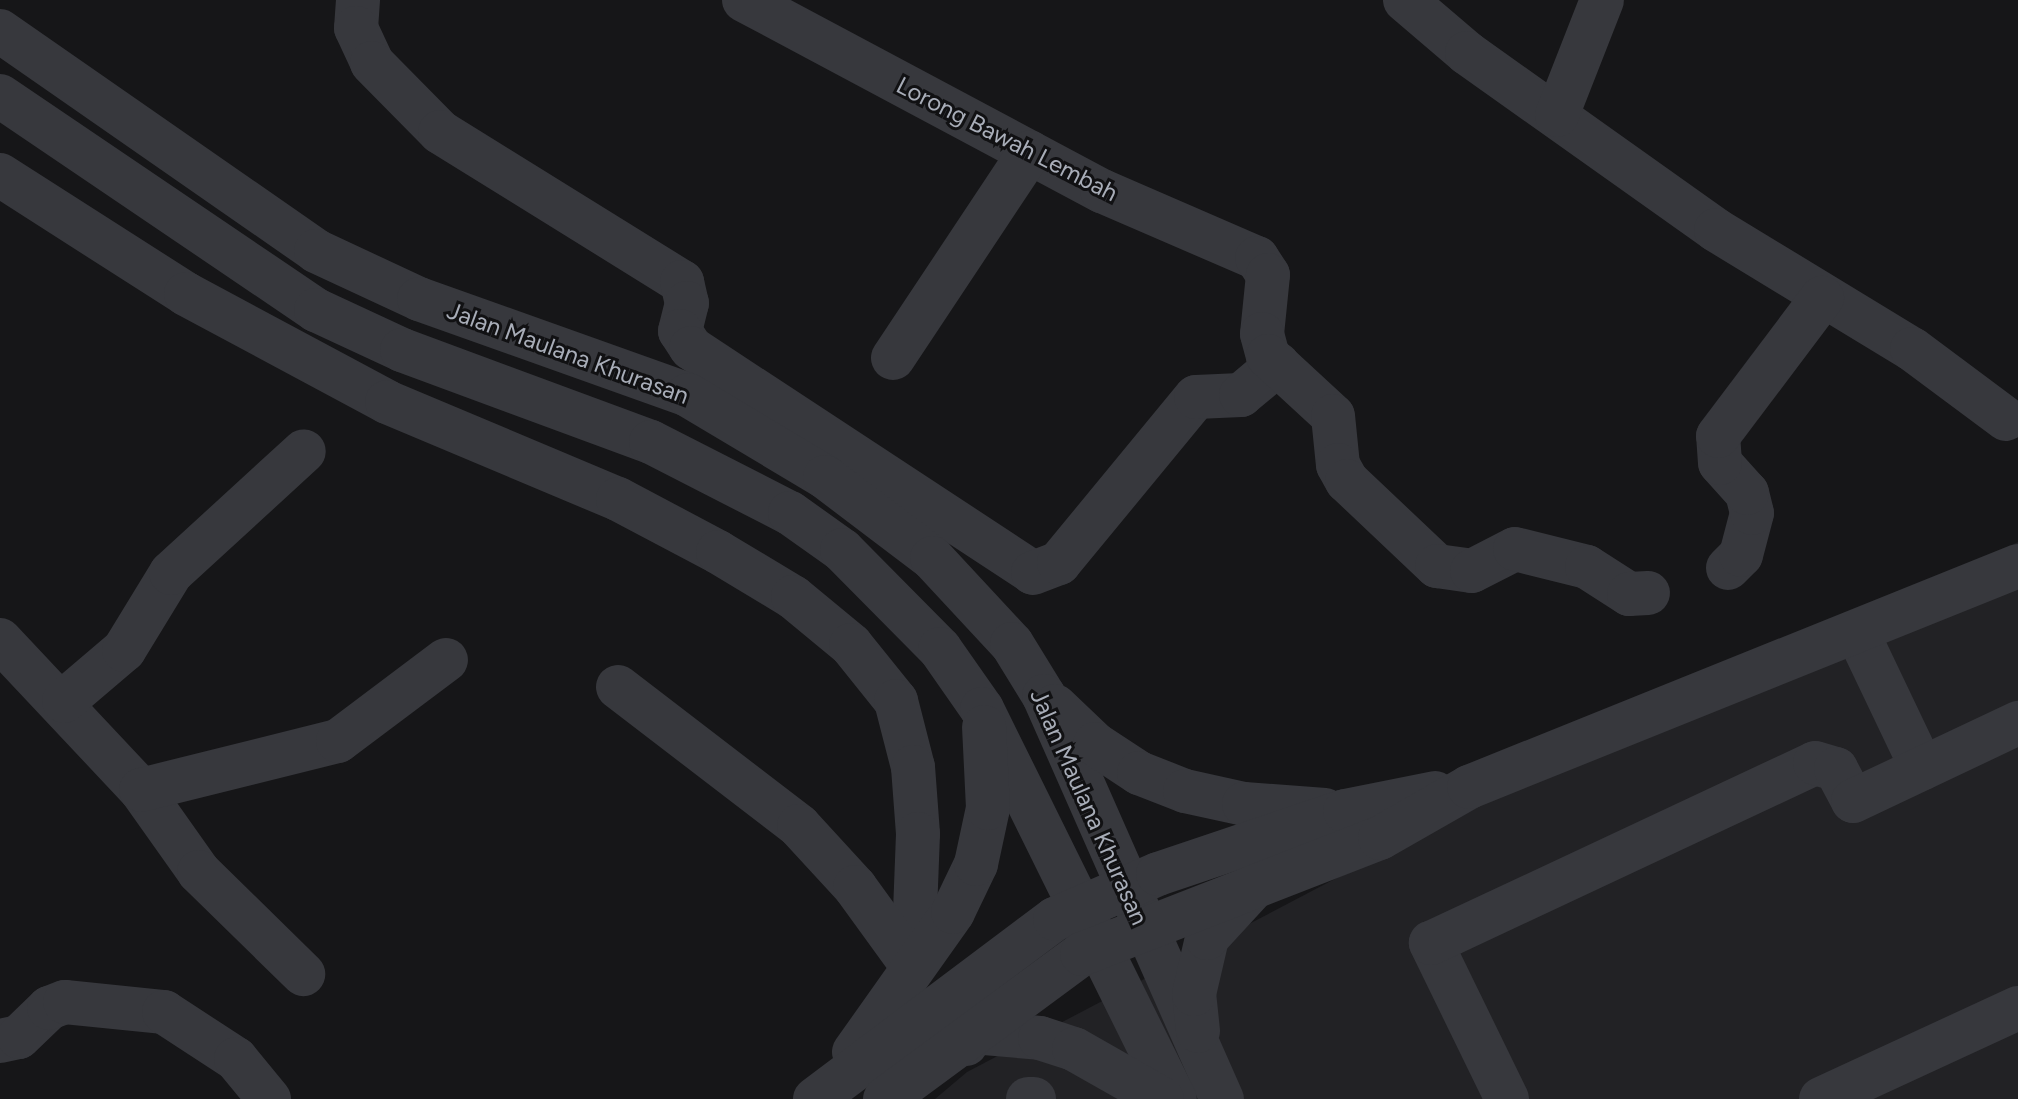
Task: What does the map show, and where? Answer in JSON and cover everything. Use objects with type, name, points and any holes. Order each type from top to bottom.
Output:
[{"type":"street","points":[[358,0],[356,28],[372,63],[440,132],[682,282],[687,303],[680,331],[691,348],[1033,573],[1059,563],[1188,403],[1206,393],[1241,395],[1278,364],[1333,416],[1338,465],[1347,481],[1437,566],[1472,571],[1515,549],[1587,567],[1629,594],[1648,593]]},
{"type":"street","name":"Lorong Bawah Lembah","points":[[744,0],[1102,191],[1230,243],[1257,258],[1268,275],[1263,344],[1278,364]]},
{"type":"street","points":[[1405,0],[1467,53],[1822,298],[1912,349],[2006,419]]},
{"type":"street","points":[[1557,115],[1602,0]]},
{"type":"street","name":"Jalan Maulana Khurasan","points":[[0,31],[316,251],[419,299],[688,395],[825,477],[973,597],[1044,696],[1133,908],[1222,1099]]},
{"type":"street","name":"Jalan Maulana Khurasan","points":[[0,96],[316,310],[402,350],[607,422],[790,513],[893,597],[982,709],[1085,906],[1175,1099]]},
{"type":"street","points":[[893,358],[1030,152]]},
{"type":"street","points":[[0,175],[186,294],[387,402],[618,499],[718,552],[793,597],[851,645],[896,701],[913,767],[918,834],[913,967]]},
{"type":"street","points":[[1728,568],[1744,547],[1752,503],[1720,463],[1718,436],[1822,298]]},
{"type":"street","points":[[64,701],[124,650],[171,573],[304,451]]},
{"type":"street","points":[[823,1091],[1055,919],[1085,906],[1133,908],[1272,877],[1380,838],[1469,787],[2018,566]]},
{"type":"street","points":[[1867,627],[1931,764]]},
{"type":"street","points":[[0,640],[64,701],[141,790],[199,872],[303,974]]},
{"type":"street","points":[[141,790],[338,741],[446,660]]},
{"type":"street","points":[[618,687],[799,826],[855,887],[913,967]]},
{"type":"street","points":[[1044,696],[1095,744],[1185,791],[1244,804],[1345,811]]},
{"type":"street","points":[[823,1091],[953,912],[976,864],[988,808],[982,709]]},
{"type":"street","points":[[1507,1099],[1431,943],[1815,763],[1836,769],[1853,801],[2018,723]]},
{"type":"street","points":[[885,1099],[973,1032],[1102,945],[1133,908],[1345,811],[1469,787]]},
{"type":"street","points":[[1200,1052],[1194,994],[1207,938],[1220,917],[1272,877]]},
{"type":"street","points":[[0,1041],[19,1037],[49,1008],[65,1002],[164,1012],[236,1059],[269,1099]]},
{"type":"street","points":[[1821,1099],[2018,1008]]},
{"type":"street","points":[[933,1099],[973,1032]]},
{"type":"street","points":[[973,1032],[1040,1038],[1074,1049],[1162,1099]]},
{"type":"street","points":[[1028,1099],[1034,1099]]},
{"type":"shaded area","points":[[2018,542],[2018,1099],[935,1099],[967,1072],[1388,851]]}]
